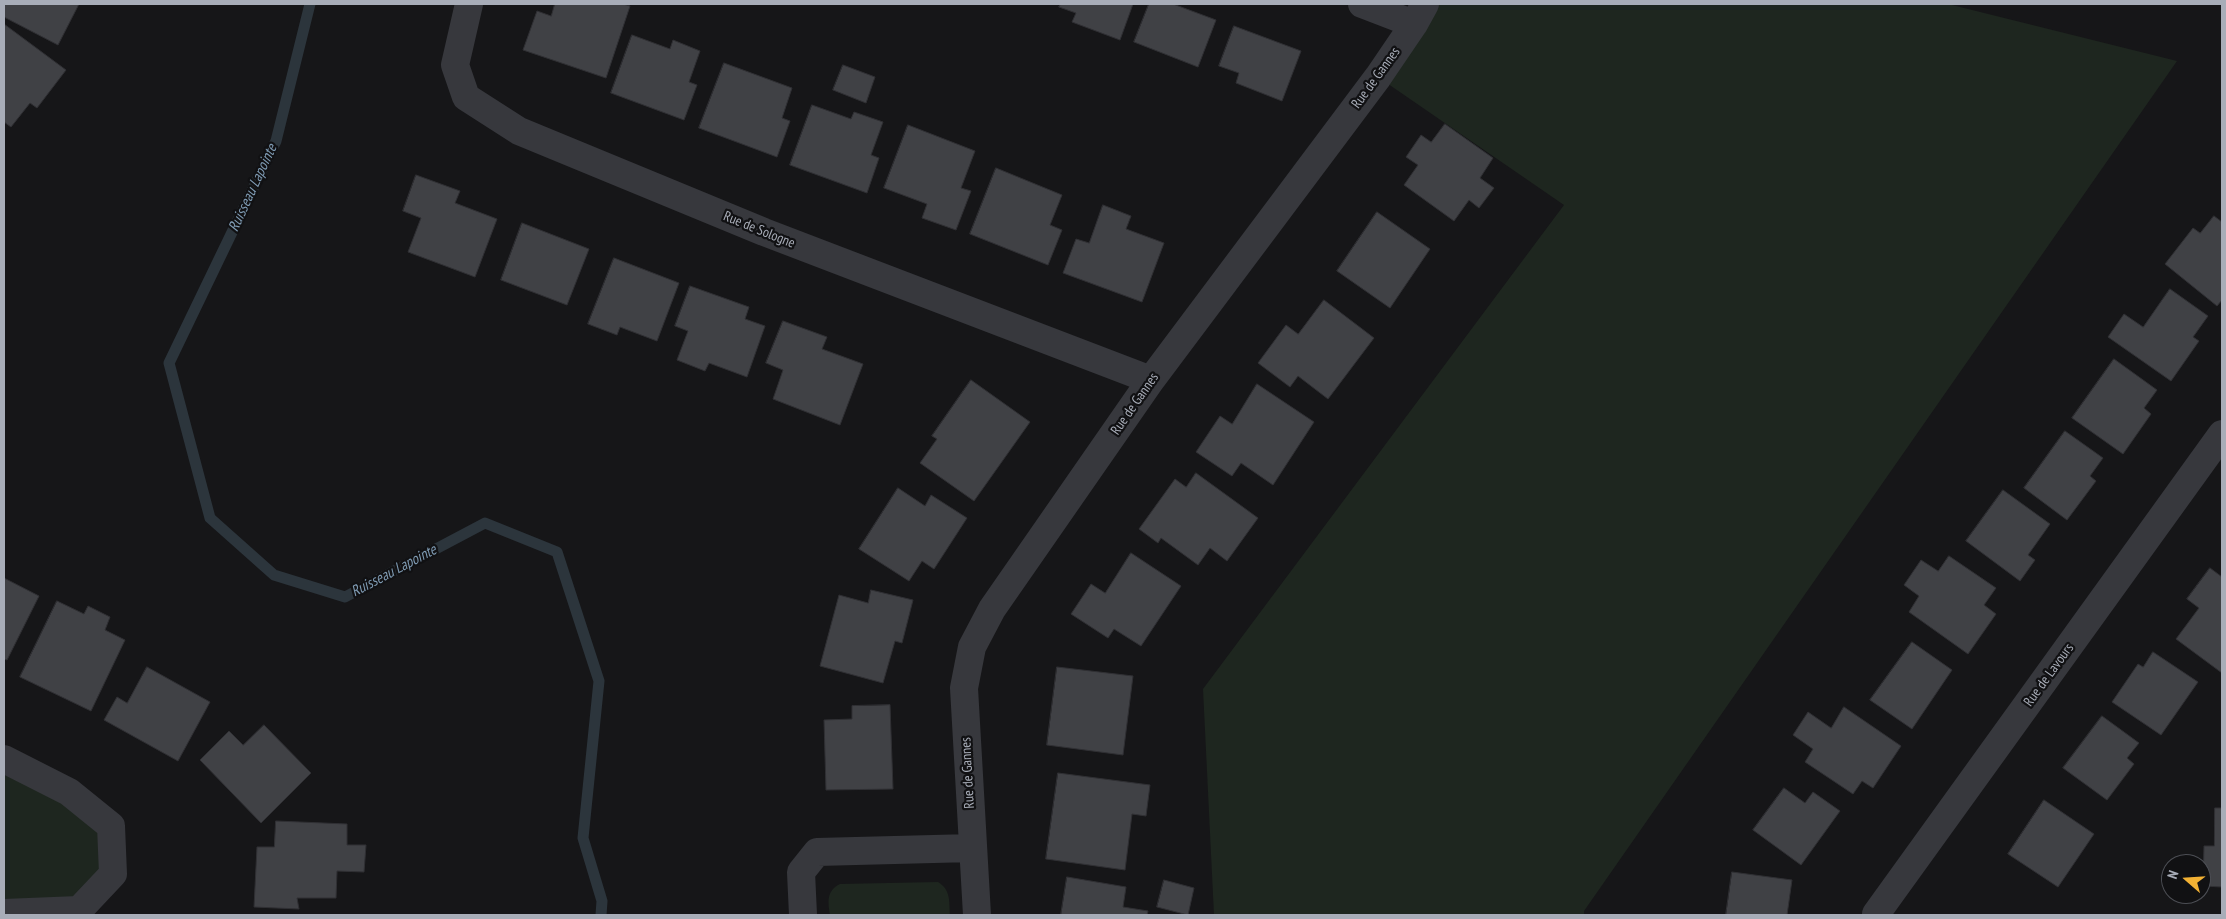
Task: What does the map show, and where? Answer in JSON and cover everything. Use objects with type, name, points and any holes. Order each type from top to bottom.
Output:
[{"type":"street","name":"Rue de Sologne","points":[[469,4],[455,65],[466,97],[519,131],[773,236],[1150,380]]},
{"type":"street","points":[[1362,4],[1420,14]]},
{"type":"street","name":"Rue de Gannes","points":[[977,915],[964,688],[972,648],[992,609],[1150,380],[1378,77],[1420,14]]},
{"type":"street","name":"Rue de Lavours","points":[[1878,915],[1876,914],[2222,434]]},
{"type":"street","points":[[4,759],[69,792],[111,826],[114,874],[79,910],[4,914]]},
{"type":"street","points":[[803,915],[801,872],[817,852],[972,848]]},
{"type":"shaded area","points":[[1425,4],[1948,4],[2177,61],[1584,911],[1584,915],[1214,915],[1203,689],[1564,205],[1378,77]]},
{"type":"shaded area","points":[[4,759],[111,826],[113,874],[79,910],[4,913]]},
{"type":"shaded area","points":[[938,882],[947,892],[950,915],[830,915],[830,893],[840,884]]},
{"type":"building","points":[[4,4],[79,4],[58,45],[4,17]]},
{"type":"building","points":[[555,4],[623,4],[630,6],[606,78],[523,50],[537,11],[551,16]]},
{"type":"building","points":[[1061,4],[1133,4],[1120,40],[1072,22],[1076,13],[1059,7]]},
{"type":"building","points":[[1149,4],[1173,4],[1216,20],[1198,67],[1134,42]]},
{"type":"building","points":[[4,24],[66,70],[37,108],[30,103],[11,127],[4,122]]},
{"type":"building","points":[[1234,26],[1301,51],[1282,101],[1236,83],[1239,73],[1219,66]]},
{"type":"building","points":[[632,35],[670,49],[673,40],[700,51],[689,82],[697,85],[684,120],[611,93]]},
{"type":"building","points":[[724,63],[792,88],[782,118],[790,121],[777,157],[699,128]]},
{"type":"building","points":[[843,65],[875,77],[866,103],[833,90]]},
{"type":"building","points":[[812,105],[851,119],[854,112],[883,122],[871,155],[879,158],[867,193],[790,165]]},
{"type":"building","points":[[1445,124],[1493,158],[1480,178],[1494,188],[1479,208],[1469,200],[1454,221],[1404,185],[1418,165],[1406,157],[1421,135],[1431,142]]},
{"type":"building","points":[[908,125],[975,151],[961,188],[971,191],[956,230],[922,218],[927,204],[884,188]]},
{"type":"building","points":[[996,168],[1062,195],[1050,225],[1062,230],[1048,265],[970,234]]},
{"type":"building","points":[[416,175],[460,191],[455,203],[497,219],[475,277],[408,252],[421,218],[403,211]]},
{"type":"building","points":[[1103,205],[1131,216],[1126,229],[1164,243],[1142,302],[1063,273],[1076,239],[1089,243]]},
{"type":"building","points":[[1377,212],[1430,249],[1390,308],[1337,271]]},
{"type":"building","points":[[2214,216],[2222,222],[2222,300],[2217,306],[2165,264],[2193,228],[2200,233]]},
{"type":"building","points":[[522,223],[589,249],[567,305],[501,280]]},
{"type":"building","points":[[614,258],[679,283],[657,341],[620,327],[617,335],[588,324]]},
{"type":"building","points":[[690,286],[749,307],[745,319],[765,326],[747,377],[709,363],[705,371],[677,360],[688,331],[675,326]]},
{"type":"building","points":[[2170,289],[2208,316],[2193,337],[2199,341],[2171,381],[2108,337],[2124,314],[2143,327]]},
{"type":"building","points":[[1324,300],[1374,338],[1328,399],[1298,376],[1290,387],[1258,363],[1286,325],[1298,334]]},
{"type":"building","points":[[783,321],[827,337],[822,349],[863,364],[840,425],[773,399],[783,370],[766,363]]},
{"type":"building","points":[[2114,359],[2157,390],[2144,408],[2151,414],[2123,454],[2072,418]]},
{"type":"building","points":[[971,380],[1030,422],[974,501],[920,463],[937,439],[932,436]]},
{"type":"building","points":[[1257,384],[1314,422],[1273,485],[1241,463],[1232,476],[1196,452],[1220,416],[1232,424]]},
{"type":"building","points":[[2065,431],[2103,458],[2090,476],[2096,481],[2067,520],[2024,488]]},
{"type":"building","points":[[1196,473],[1258,518],[1227,561],[1210,548],[1198,565],[1161,538],[1158,543],[1139,529],[1175,479],[1186,487]]},
{"type":"building","points":[[898,488],[925,506],[931,495],[967,518],[934,569],[922,561],[909,581],[859,549]]},
{"type":"building","points":[[2003,490],[2050,524],[2028,555],[2035,560],[2020,581],[1966,541]]},
{"type":"building","points":[[1131,553],[1181,586],[1141,646],[1114,629],[1108,638],[1071,614],[1091,584],[1105,593]]},
{"type":"building","points":[[1949,556],[1996,588],[1984,605],[1996,614],[1968,654],[1909,612],[1919,596],[1904,585],[1921,560],[1938,571]]},
{"type":"building","points":[[2210,568],[2222,577],[2222,673],[2176,639],[2199,608],[2187,599]]},
{"type":"building","points":[[4,578],[39,596],[7,660],[4,659]]},
{"type":"building","points":[[871,590],[913,600],[902,643],[895,641],[883,683],[820,666],[839,595],[868,603]]},
{"type":"building","points":[[57,601],[84,614],[88,606],[110,617],[105,630],[125,640],[91,711],[20,677]]},
{"type":"building","points":[[1912,642],[1952,670],[1912,729],[1870,700]]},
{"type":"building","points":[[2153,652],[2198,682],[2161,735],[2112,702],[2138,664],[2143,667]]},
{"type":"building","points":[[147,667],[210,702],[178,761],[104,720],[117,697],[127,703]]},
{"type":"building","points":[[1057,667],[1133,676],[1123,755],[1047,745]]},
{"type":"building","points":[[890,705],[893,789],[826,790],[824,720],[852,719],[852,706]]},
{"type":"building","points":[[1844,707],[1901,746],[1873,788],[1862,781],[1853,794],[1805,762],[1813,749],[1793,735],[1808,712],[1831,728]]},
{"type":"building","points":[[2102,716],[2139,743],[2127,758],[2134,764],[2107,800],[2063,768]]},
{"type":"building","points":[[264,725],[311,773],[261,823],[200,760],[229,731],[243,745]]},
{"type":"building","points":[[1058,773],[1150,785],[1146,816],[1132,814],[1125,870],[1046,859]]},
{"type":"building","points":[[1784,788],[1805,803],[1813,792],[1840,811],[1801,865],[1753,830]]},
{"type":"building","points":[[2044,800],[2094,834],[2058,887],[2008,854]]},
{"type":"building","points":[[2215,808],[2222,808],[2222,887],[2211,886],[2211,854],[2204,854],[2204,846],[2214,846]]},
{"type":"building","points":[[276,821],[347,824],[347,845],[366,845],[364,872],[337,871],[336,898],[297,898],[299,909],[254,907],[257,847],[274,847]]},
{"type":"building","points":[[1732,872],[1792,880],[1787,915],[1726,915]]},
{"type":"building","points":[[1067,877],[1126,887],[1123,907],[1148,911],[1147,915],[1061,915]]},
{"type":"building","points":[[1164,880],[1194,888],[1188,915],[1157,907]]},
{"type":"waterway","name":"Ruisseau Lapointe","points":[[310,4],[276,141],[169,363],[210,518],[274,575],[345,597],[485,523],[557,552],[599,681],[583,838],[602,901],[601,915]]}]
